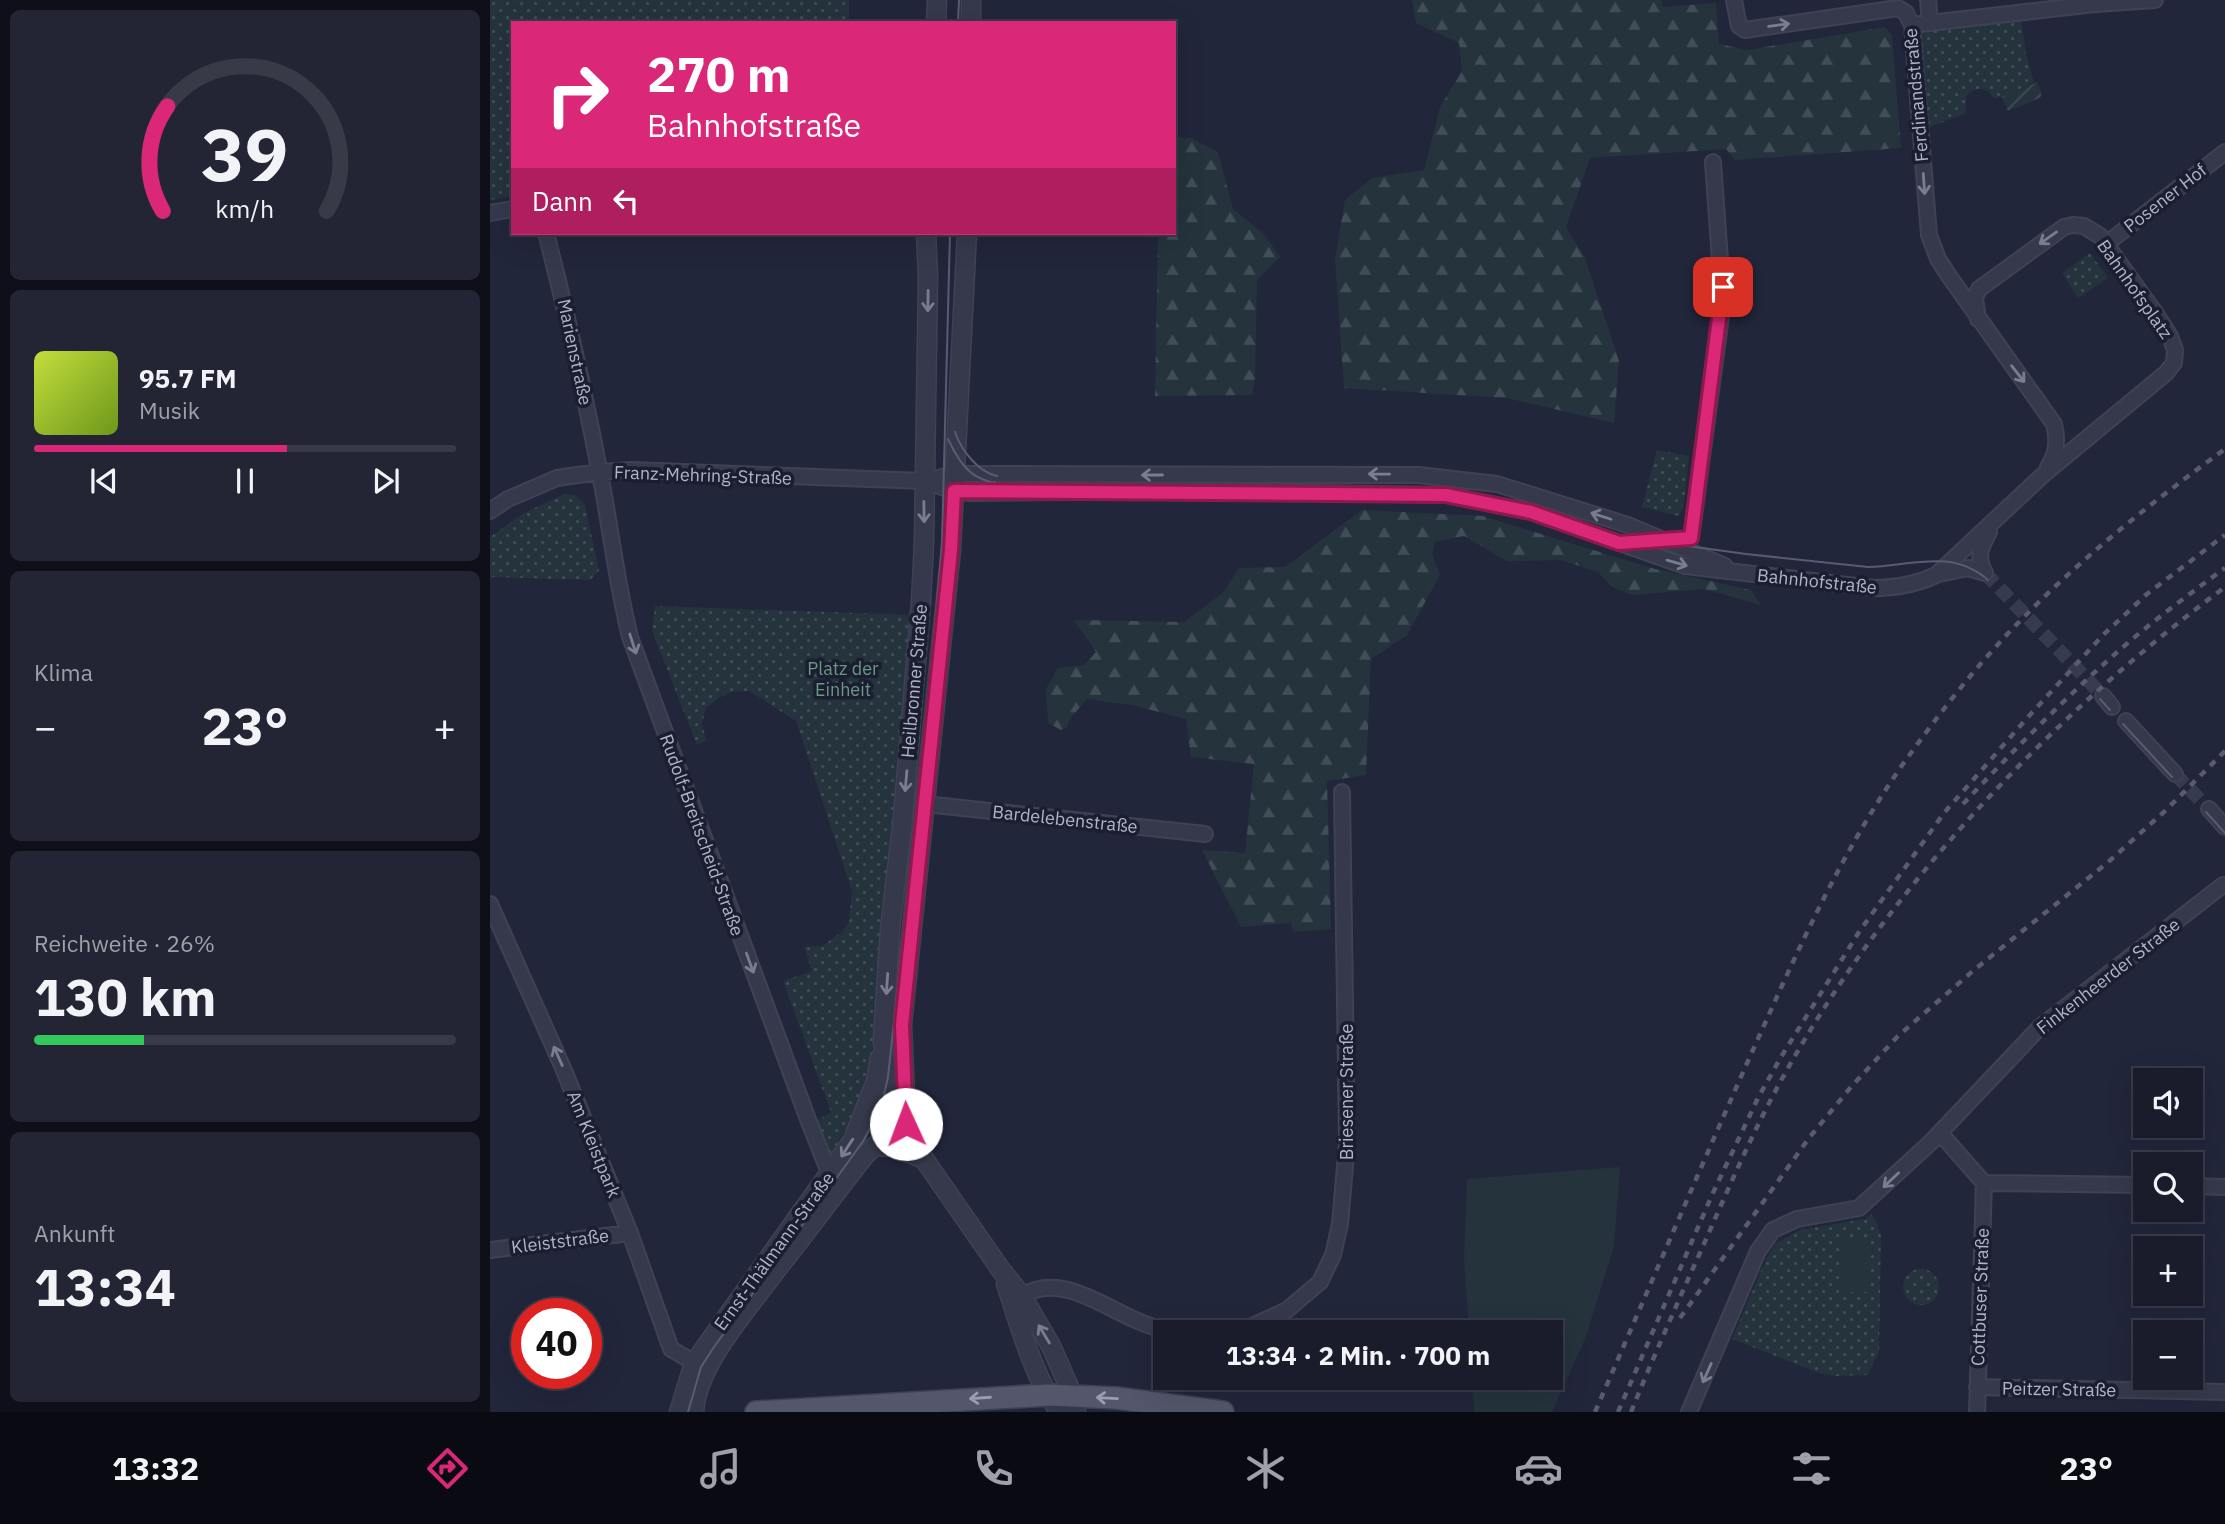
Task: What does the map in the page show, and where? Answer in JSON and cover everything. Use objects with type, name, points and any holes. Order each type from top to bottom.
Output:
[{"type":"main road","points":[[755,1412],[1048,1395],[1070,1407],[1116,1398],[1223,1412]]},
{"type":"street","points":[[936,21],[937,0]]},
{"type":"street","points":[[971,0],[971,21]]},
{"type":"street","name":"Ferdinandstraße","points":[[1734,0],[1739,26],[1745,30],[1898,8],[1906,13],[1912,24],[1929,235],[1938,259],[1978,319]]},
{"type":"street","points":[[1928,0],[1930,22]]},
{"type":"street","points":[[1912,24],[2155,0]]},
{"type":"street","name":"Posener Hof","points":[[2106,244],[2225,152]]},
{"type":"street","name":"Bahnhofstraße","points":[[1619,543],[1691,538],[1723,302],[1713,162]]},
{"type":"street","points":[[490,213],[511,209]]},
{"type":"street","name":"Bahnhofsplatz","points":[[1978,319],[1975,298],[1985,283],[2064,228],[2084,226],[2094,231],[2106,244],[2156,314],[2175,350],[2174,363],[2166,373],[2062,452],[2044,474],[1995,521]]},
{"type":"street","name":"Marienstraße","points":[[547,235],[570,327],[599,472]]},
{"type":"street","name":"Heilbronner Straße","points":[[926,235],[929,276],[921,606],[903,817],[890,930],[884,1056],[894,1098],[924,1159],[1022,1296],[1051,1346],[1070,1407]]},
{"type":"street","name":"Heilbronner Straße","points":[[906,1124],[902,1025],[951,550],[967,235]]},
{"type":"street","points":[[1978,319],[2054,424],[2062,452]]},
{"type":"street","name":"Franz-Mehring-Straße","points":[[490,511],[508,499],[557,478],[599,472],[631,470],[924,481]]},
{"type":"street","name":"Rudolf-Breitscheid-Straße","points":[[599,472],[619,594],[630,637],[836,1180]]},
{"type":"street","name":"Bahnhofstraße","points":[[955,482],[1419,475],[1497,484],[1602,516],[1737,572]]},
{"type":"street","name":"Bahnhofstraße","points":[[924,481],[1446,495],[1531,512],[1685,566],[1873,588],[1909,585],[1936,575],[1968,568],[1985,573],[1980,564],[1979,550],[1995,521]]},
{"type":"street","name":"Bahnhofstraße","points":[[1936,575],[1995,521]]},
{"type":"street","points":[[2126,722],[2175,774]]},
{"type":"street","name":"Briesener Straße","points":[[1265,1320],[1287,1310],[1320,1282],[1333,1255],[1340,1224],[1347,1130],[1342,792]]},
{"type":"street","name":"Bardelebenstraße","points":[[925,804],[1205,834]]},
{"type":"street","points":[[2209,810],[2225,827]]},
{"type":"street","name":"Finkenheerder Straße","points":[[1689,1412],[1758,1251],[1773,1230],[1797,1219],[1859,1208],[1940,1133],[2040,1027],[2223,885]]},
{"type":"street","name":"Am Kleistpark","points":[[490,904],[563,1068],[630,1233],[671,1349],[700,1366]]},
{"type":"street","name":"Ernst-Thälmann-Straße","points":[[836,1180],[876,1082],[883,1038]]},
{"type":"street","points":[[864,1115],[881,1108],[894,1112],[906,1124]]},
{"type":"street","name":"Ernst-Thälmann-Straße","points":[[691,1390],[700,1366],[836,1180],[887,1135],[906,1124]]},
{"type":"street","points":[[1940,1133],[1983,1182],[2133,1185]]},
{"type":"street","points":[[875,1146],[894,1147],[924,1159]]},
{"type":"street","name":"Cottbuser Straße","points":[[1977,1412],[1983,1182]]},
{"type":"street","points":[[2203,1186],[2225,1186]]},
{"type":"street","name":"Kleiststraße","points":[[490,1250],[630,1233]]},
{"type":"street","name":"Heilbronner Straße","points":[[1001,1270],[1048,1395]]},
{"type":"street","points":[[1022,1296],[1034,1288],[1063,1288],[1153,1327]]},
{"type":"street","name":"Peitzer Straße","points":[[1977,1387],[2225,1392]]},
{"type":"street","points":[[679,1412],[691,1390]]},
{"type":"street","points":[[691,1390],[694,1412]]},
{"type":"green space","points":[[490,0],[849,0],[849,21],[511,21],[511,196],[490,200]]},
{"type":"green space","points":[[1412,0],[1661,0],[1663,7],[1716,3],[1719,44],[1748,50],[1884,27],[1892,35],[1901,148],[1735,160],[1726,149],[1590,158],[1566,227],[1585,258],[1619,361],[1614,423],[1507,398],[1344,388],[1335,259],[1345,200],[1372,178],[1424,170],[1440,107],[1462,71],[1459,43],[1416,23]]},
{"type":"green space","points":[[2021,17],[2026,54],[2034,83],[1994,98],[1984,89],[1973,90],[1966,96],[1966,113],[1927,128],[1917,28]]},
{"type":"green space","points":[[2038,82],[2042,97],[2008,111],[2002,97]]},
{"type":"green space","points":[[1176,137],[1191,138],[1218,152],[1233,209],[1264,234],[1280,257],[1257,280],[1255,380],[1252,395],[1155,396],[1158,235],[1176,235]]},
{"type":"green space","points":[[2090,253],[2108,278],[2078,298],[2062,273]]},
{"type":"green space","points":[[1657,450],[1689,456],[1684,504],[1679,516],[1642,507]]},
{"type":"green space","points":[[565,494],[575,495],[585,505],[599,571],[590,580],[490,577],[490,537],[524,513]]},
{"type":"green space","points":[[1362,510],[1483,516],[1655,569],[1751,590],[1761,605],[1704,589],[1632,595],[1612,587],[1598,572],[1561,560],[1507,561],[1464,536],[1435,542],[1432,555],[1440,575],[1407,635],[1371,659],[1366,775],[1327,781],[1331,929],[1293,932],[1291,923],[1241,927],[1202,850],[1245,853],[1254,764],[1191,757],[1186,719],[1132,705],[1087,699],[1070,719],[1067,727],[1061,730],[1048,723],[1046,689],[1058,668],[1084,665],[1096,652],[1074,620],[1184,622],[1223,593],[1239,568],[1285,567]]},
{"type":"green space","name":"Platz der Einheit","points":[[655,606],[912,615],[873,1046],[862,1091],[850,1123],[830,1156],[815,1122],[831,1112],[783,981],[812,971],[804,947],[822,946],[843,931],[849,922],[852,891],[796,721],[749,691],[732,692],[718,698],[706,708],[702,723],[706,741],[697,745],[652,631]]},
{"type":"green space","points":[[1620,1167],[1614,1247],[1585,1339],[1563,1388],[1563,1320],[1468,1320],[1464,1259],[1467,1179]]},
{"type":"green space","points":[[1871,1214],[1881,1236],[1879,1351],[1868,1375],[1836,1376],[1819,1373],[1732,1339],[1766,1259],[1776,1243],[1800,1230],[1865,1219]]},
{"type":"green space","points":[[1839,1237],[1871,1237],[1871,1292],[1839,1292]]},
{"type":"green space","points":[[1921,1269],[1934,1274],[1939,1287],[1934,1300],[1921,1305],[1908,1300],[1903,1287],[1908,1274]]},
{"type":"green space","points":[[1472,1390],[1562,1390],[1552,1412],[1474,1412]]},
{"type":"tunnel","points":[[1985,573],[2103,696]]},
{"type":"tunnel","points":[[2175,774],[2209,809]]},
{"type":"tram line","points":[[958,21],[959,0]]},
{"type":"tram line","points":[[688,1412],[701,1367],[864,1140],[881,1108],[888,1077],[929,696],[942,543],[950,235]]},
{"type":"tram line","points":[[955,432],[971,459],[983,470],[997,476]]},
{"type":"tram line","points":[[948,439],[971,473],[987,481],[1009,486],[1319,487],[1454,491],[1494,498],[1613,534],[1651,541],[1868,567],[1945,562],[1960,564],[1988,580]]},
{"type":"tram line","points":[[943,525],[952,511],[971,492],[995,482]]},
{"type":"tram line","points":[[2100,699],[2110,710]]},
{"type":"tram line","points":[[2123,724],[2172,777]]},
{"type":"tram line","points":[[2206,812],[2225,833]]},
{"type":"railway","points":[[1595,1412],[1782,985],[1818,909],[1880,799],[1944,709],[2018,623],[2118,531],[2225,449]]},
{"type":"railway","points":[[1618,1412],[1712,1195],[1758,1098],[1859,932],[1944,813],[2103,635],[2147,594],[2225,535]]},
{"type":"railway","points":[[1963,804],[2038,727],[2115,654],[2155,620],[2225,568]]},
{"type":"railway","points":[[1631,1412],[1768,1104],[1834,992],[1881,926],[1984,802],[2041,744],[2100,688],[2225,587]]},
{"type":"railway","points":[[1680,1318],[1809,1138],[1898,1036],[1974,970],[2107,863],[2165,811],[2225,751]]},
{"type":"route","points":[[906,1124],[902,1025],[951,550],[954,491],[1446,495],[1531,512],[1619,543],[1691,538],[1723,287]]}]
